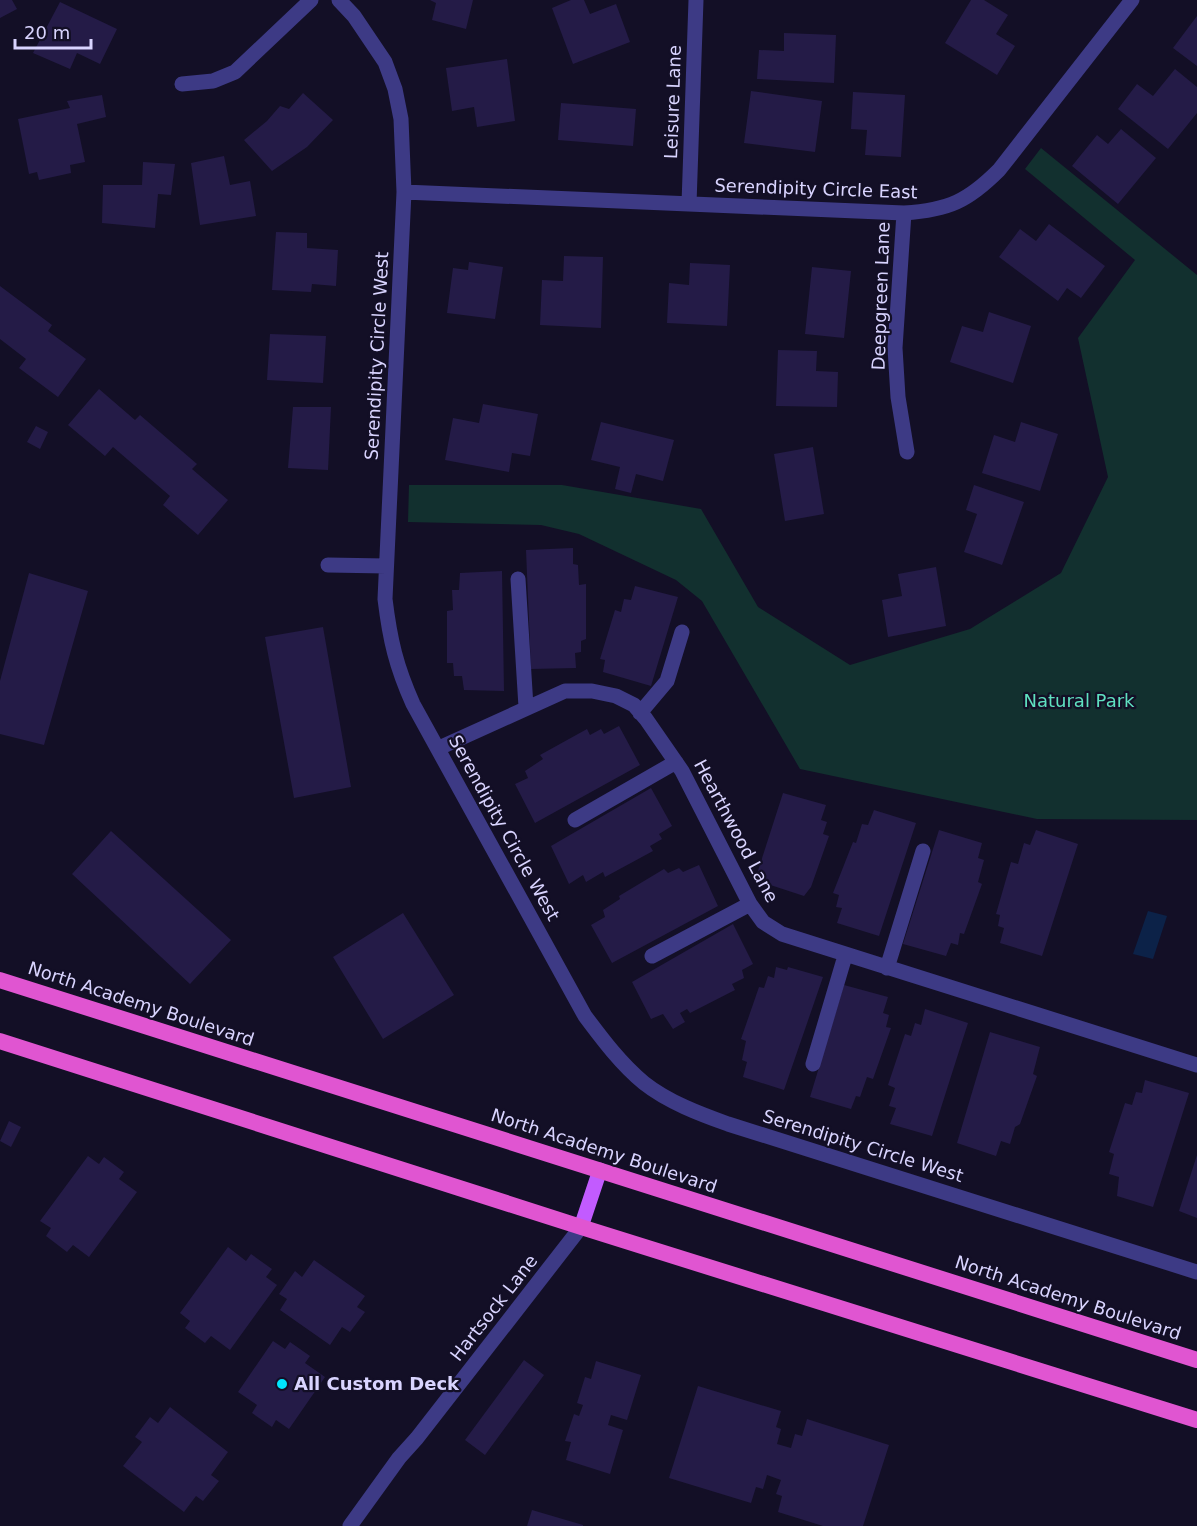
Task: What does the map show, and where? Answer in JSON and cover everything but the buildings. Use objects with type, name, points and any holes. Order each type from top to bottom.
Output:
[{"type":"highway","name":"North Academy Boulevard","points":[[0,980],[1197,1360]]},
{"type":"highway","points":[[0,1041],[581,1227],[1197,1420]]},
{"type":"main road","points":[[581,1227],[600,1170]]},
{"type":"street","points":[[182,84],[213,81],[235,72],[311,0]]},
{"type":"street","name":"Serendipity Circle West","points":[[339,0],[370,38],[385,62],[395,89],[401,119],[404,192],[385,599],[392,648],[399,674],[413,704],[585,1016],[603,1041],[646,1084],[697,1113],[1197,1272]]},
{"type":"street","name":"Leisure Lane","points":[[689,204],[696,0]]},
{"type":"street","name":"Serendipity Circle East","points":[[404,192],[904,213],[933,211],[957,202],[981,188],[999,170],[1132,0]]},
{"type":"street","name":"Deepgreen Lane","points":[[904,213],[895,348],[898,396],[907,452]]},
{"type":"street","points":[[328,565],[386,566]]},
{"type":"street","points":[[518,579],[526,707]]},
{"type":"street","points":[[640,712],[667,681],[682,632]]},
{"type":"street","name":"Hearthwood Lane","points":[[439,748],[565,691],[592,691],[615,696],[634,705],[682,771],[750,904],[763,922],[782,934],[845,956],[1197,1065]]},
{"type":"street","points":[[575,820],[676,762]]},
{"type":"street","points":[[887,969],[923,851]]},
{"type":"street","points":[[652,956],[750,904]]},
{"type":"street","points":[[813,1064],[845,956]]},
{"type":"street","name":"Hartsock Lane","points":[[350,1526],[399,1458],[425,1429],[581,1227]]},
{"type":"green space","name":"Natural Park","points":[[1041,148],[1197,275],[1197,820],[1037,819],[800,769],[702,601],[676,580],[579,534],[541,525],[408,522],[409,485],[562,485],[701,509],[758,607],[850,665],[970,629],[1061,573],[1108,477],[1078,338],[1135,260],[1025,169]]},
{"type":"water","points":[[1148,911],[1167,916],[1153,959],[1133,954]]},
{"type":"place","name":"All Custom Deck","points":[[282,1384]]}]
